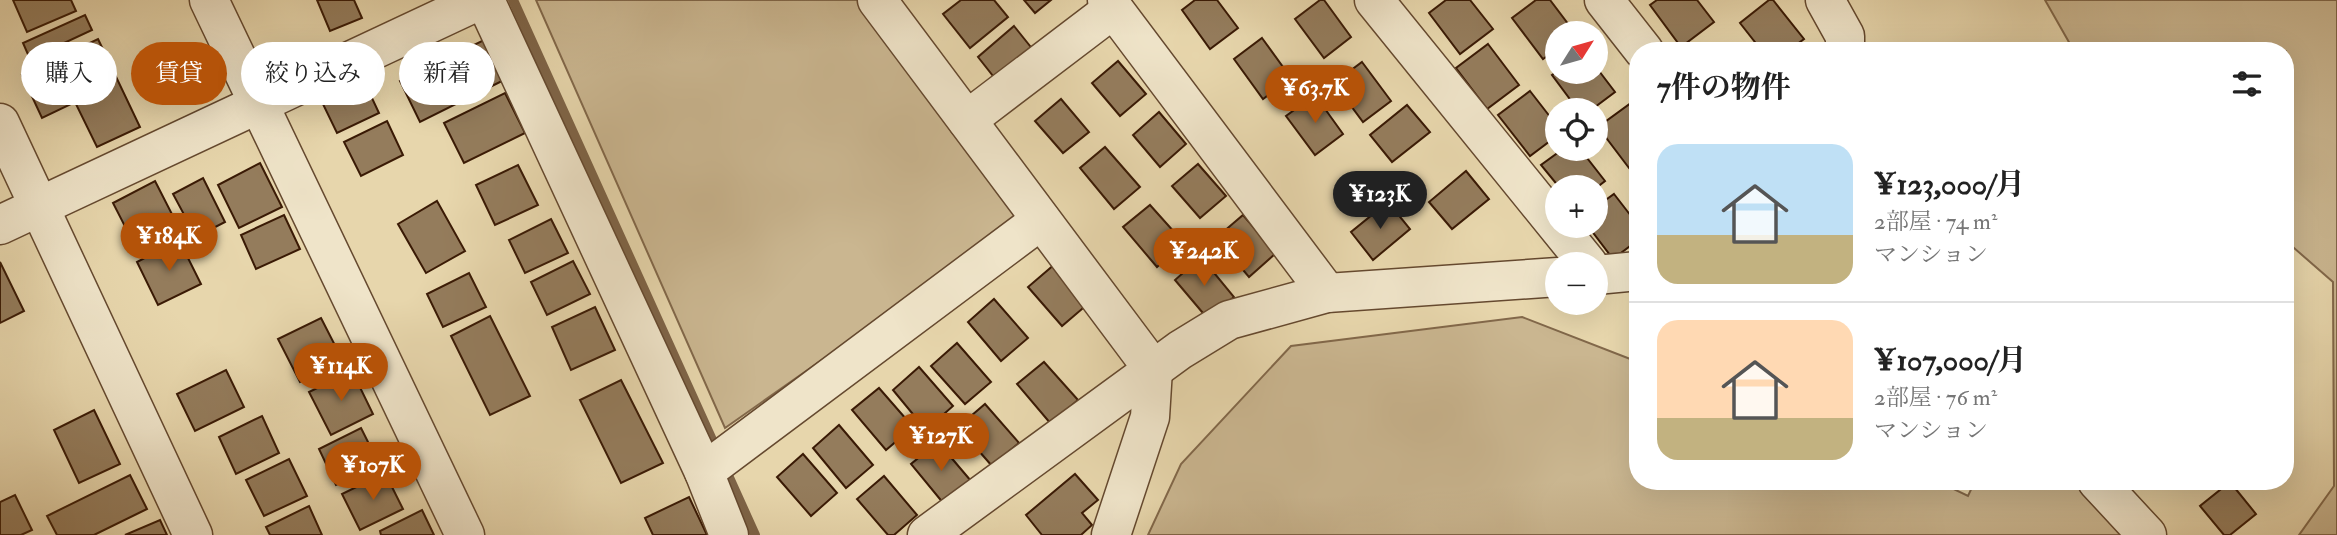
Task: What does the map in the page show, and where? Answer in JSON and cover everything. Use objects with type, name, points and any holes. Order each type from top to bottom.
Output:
[{"type":"street","points":[[209,0],[241,69]]},
{"type":"street","points":[[385,44],[480,0]]},
{"type":"street","points":[[485,0],[704,472],[729,535]]},
{"type":"street","points":[[877,0],[1153,369],[1150,418],[1111,535]]},
{"type":"street","points":[[1374,0],[1578,252]]},
{"type":"street","points":[[1604,0],[1637,42]]},
{"type":"street","points":[[1825,0],[1845,42]]},
{"type":"street","points":[[967,120],[1110,4],[1327,293]]},
{"type":"street","points":[[0,225],[253,105]]},
{"type":"street","points":[[258,105],[464,535]]},
{"type":"street","points":[[0,123],[193,535]]},
{"type":"street","points":[[704,472],[1041,220]]},
{"type":"street","points":[[1608,274],[1629,272]]},
{"type":"street","points":[[927,535],[1153,369],[1229,320],[1327,293],[1545,278]]},
{"type":"street","points":[[2104,490],[2147,535]]},
{"type":"shaded area","points":[[536,0],[857,0],[1023,219],[725,428]]},
{"type":"shaded area","points":[[2045,0],[2337,0],[2337,535],[2299,535],[2334,486],[2333,282],[2294,248],[2294,42],[2069,42]]},
{"type":"shaded area","points":[[1522,317],[1629,359],[1629,490],[1956,490],[1968,496],[1971,490],[2081,490],[2128,535],[1148,535],[1181,464],[1291,346]]},
{"type":"building","points":[[13,0],[71,0],[76,11],[27,32]]},
{"type":"building","points":[[317,0],[354,0],[362,18],[330,31]]},
{"type":"building","points":[[961,0],[994,0],[1008,17],[970,48],[943,14]]},
{"type":"building","points":[[1024,0],[1051,0],[1035,13]]},
{"type":"building","points":[[1195,0],[1217,0],[1238,28],[1210,49],[1182,10]]},
{"type":"building","points":[[1320,0],[1324,0],[1351,37],[1324,58],[1295,19]]},
{"type":"building","points":[[1446,0],[1470,0],[1493,29],[1460,54],[1429,13]]},
{"type":"building","points":[[1536,0],[1550,0],[1566,21],[1545,21],[1543,59],[1512,18]]},
{"type":"building","points":[[1657,0],[1697,0],[1714,22],[1688,42],[1677,42],[1650,5]]},
{"type":"building","points":[[1769,0],[1773,0],[1804,39],[1800,42],[1755,42],[1740,23]]},
{"type":"building","points":[[85,15],[92,30],[66,42],[25,42]]},
{"type":"building","points":[[1014,26],[1038,56],[1001,86],[978,57]]},
{"type":"building","points":[[1262,38],[1291,78],[1263,99],[1234,59]]},
{"type":"building","points":[[1488,44],[1519,85],[1487,109],[1456,68]]},
{"type":"building","points":[[1118,61],[1146,94],[1120,116],[1092,83]]},
{"type":"building","points":[[495,62],[504,80],[495,84]]},
{"type":"building","points":[[1362,62],[1391,101],[1363,122],[1334,83]]},
{"type":"building","points":[[117,79],[140,127],[97,147],[76,105],[117,105]]},
{"type":"building","points":[[1608,83],[1615,92],[1607,98],[1569,98],[1559,84]]},
{"type":"building","points":[[1530,91],[1545,110],[1545,145],[1530,156],[1498,115]]},
{"type":"building","points":[[505,93],[525,133],[464,163],[444,123],[481,105],[495,105],[495,98]]},
{"type":"building","points":[[1315,95],[1343,134],[1315,155],[1286,116]]},
{"type":"building","points":[[1061,99],[1089,132],[1063,153],[1035,121]]},
{"type":"building","points":[[1629,104],[1629,168],[1608,140],[1608,120]]},
{"type":"building","points":[[36,105],[69,105],[42,118]]},
{"type":"building","points":[[323,105],[375,105],[379,113],[337,133]]},
{"type":"building","points":[[412,105],[454,105],[420,122]]},
{"type":"building","points":[[1407,105],[1430,132],[1392,162],[1370,135]]},
{"type":"building","points":[[1159,112],[1186,144],[1160,167],[1133,135]]},
{"type":"building","points":[[387,121],[403,155],[361,176],[344,142]]},
{"type":"building","points":[[1105,147],[1140,187],[1114,209],[1080,168]]},
{"type":"building","points":[[1546,161],[1589,161],[1600,175],[1549,175],[1541,165]]},
{"type":"building","points":[[260,163],[282,207],[239,228],[218,185]]},
{"type":"building","points":[[1198,164],[1226,196],[1200,218],[1172,186]]},
{"type":"building","points":[[518,165],[538,205],[495,225],[476,185]]},
{"type":"building","points":[[1466,171],[1489,199],[1452,229],[1429,202]]},
{"type":"building","points":[[203,178],[225,222],[196,237],[173,194]]},
{"type":"building","points":[[155,181],[177,224],[135,246],[113,203]]},
{"type":"building","points":[[1614,194],[1629,213],[1629,247],[1613,259],[1597,238],[1608,238],[1608,198]]},
{"type":"building","points":[[437,201],[465,251],[426,273],[398,224]]},
{"type":"building","points":[[1388,202],[1410,229],[1373,260],[1351,232]]},
{"type":"building","points":[[1150,205],[1184,243],[1157,267],[1123,227]]},
{"type":"building","points":[[284,215],[300,249],[256,269],[241,235]]},
{"type":"building","points":[[1243,215],[1276,253],[1249,277],[1216,238]]},
{"type":"building","points":[[551,219],[568,253],[525,273],[509,240]]},
{"type":"building","points":[[179,240],[201,284],[158,305],[137,262]]},
{"type":"building","points":[[1201,257],[1234,297],[1208,319],[1175,280]]},
{"type":"building","points":[[573,261],[590,294],[547,315],[531,282]]},
{"type":"building","points":[[0,262],[24,311],[0,323]]},
{"type":"building","points":[[1055,264],[1089,303],[1062,326],[1028,287]]},
{"type":"building","points":[[469,273],[486,307],[443,327],[427,294]]},
{"type":"building","points":[[994,299],[1028,338],[1001,361],[968,322]]},
{"type":"building","points":[[595,307],[615,350],[571,370],[552,327]]},
{"type":"building","points":[[490,316],[530,396],[490,415],[451,336]]},
{"type":"building","points":[[321,318],[343,361],[300,382],[278,339]]},
{"type":"building","points":[[957,343],[991,382],[965,404],[931,366]]},
{"type":"building","points":[[1044,362],[1078,400],[1051,424],[1017,384]]},
{"type":"building","points":[[919,367],[953,406],[926,430],[893,390]]},
{"type":"building","points":[[226,370],[244,407],[195,431],[177,394]]},
{"type":"building","points":[[352,371],[373,414],[331,435],[309,392]]},
{"type":"building","points":[[621,380],[663,463],[621,483],[580,400]]},
{"type":"building","points":[[879,388],[913,427],[886,450],[852,410]]},
{"type":"building","points":[[985,404],[1019,443],[992,466],[958,427]]},
{"type":"building","points":[[94,410],[120,464],[79,483],[54,430]]},
{"type":"building","points":[[262,416],[279,453],[236,474],[219,437]]},
{"type":"building","points":[[839,425],[873,465],[846,488],[813,448]]},
{"type":"building","points":[[361,428],[379,464],[336,485],[319,449]]},
{"type":"building","points":[[938,442],[971,481],[944,504],[911,464]]},
{"type":"building","points":[[803,454],[837,493],[811,516],[777,477]]},
{"type":"building","points":[[289,459],[307,496],[264,516],[246,480]]},
{"type":"building","points":[[385,473],[403,509],[360,530],[342,494]]},
{"type":"building","points":[[1075,474],[1098,500],[1082,513],[1092,525],[1081,535],[1042,535],[1026,515]]},
{"type":"building","points":[[130,475],[147,509],[94,535],[57,535],[47,516]]},
{"type":"building","points":[[884,476],[917,515],[894,535],[888,535],[857,499]]},
{"type":"building","points":[[2220,490],[2236,490],[2256,514],[2230,535],[2224,535],[2200,506]]},
{"type":"building","points":[[15,495],[32,530],[21,535],[0,535],[0,502]]},
{"type":"building","points":[[689,497],[707,535],[653,535],[645,518]]},
{"type":"building","points":[[309,506],[322,535],[270,535],[266,527]]},
{"type":"building","points":[[422,510],[434,535],[381,535],[380,531]]},
{"type":"building","points":[[160,520],[167,535],[125,535]]},
{"type":"waterway","points":[[513,0],[755,535]]}]
